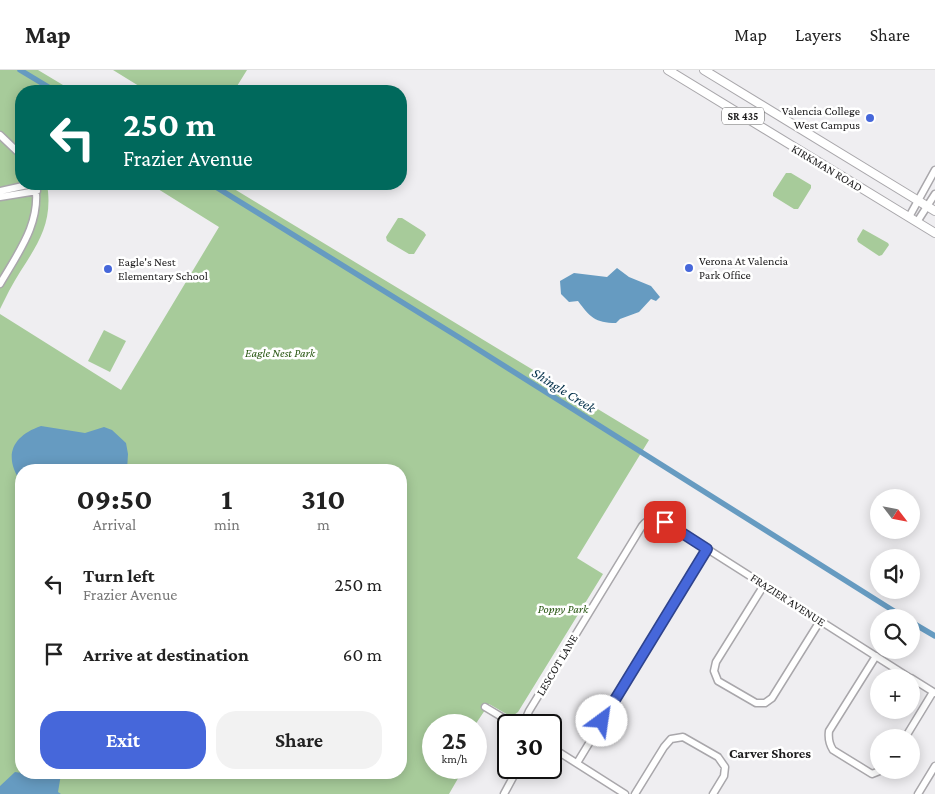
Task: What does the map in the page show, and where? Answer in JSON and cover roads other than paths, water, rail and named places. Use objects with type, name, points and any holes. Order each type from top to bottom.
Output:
[{"type":"main road","name":"KIRKMAN ROAD","points":[[668,70],[935,233]]},
{"type":"main road","name":"KIRKMAN ROAD","points":[[704,70],[935,211]]},
{"type":"street","points":[[0,135],[15,149]]},
{"type":"street","points":[[908,217],[935,170]]},
{"type":"street","points":[[0,191],[15,188]]},
{"type":"street","points":[[0,197],[37,191],[35,220],[0,284]]},
{"type":"street","points":[[917,222],[935,194]]},
{"type":"street","name":"LESCOT LANE","points":[[528,714],[646,520],[654,518],[665,522]]},
{"type":"street","name":"FRAZIER AVENUE","points":[[665,522],[870,652]]},
{"type":"street","points":[[577,763],[707,549]]},
{"type":"street","points":[[764,584],[716,662],[714,671],[718,681],[756,703],[765,703],[772,698],[820,621]]},
{"type":"street","points":[[870,773],[833,750],[828,738],[829,732],[874,659]]},
{"type":"street","name":"FRAZIER AVENUE","points":[[881,659],[897,669]]},
{"type":"street","name":"FRAZIER AVENUE","points":[[920,684],[934,693]]},
{"type":"street","points":[[911,729],[934,693]]},
{"type":"street","points":[[485,707],[497,714]]},
{"type":"street","points":[[635,794],[671,739],[683,737],[718,757],[725,767],[724,776],[713,794]]},
{"type":"street","points":[[562,754],[625,794]]},
{"type":"street","points":[[918,794],[935,766]]},
{"type":"street","points":[[504,794],[512,779]]},
{"type":"water","points":[[617,268],[629,277],[651,286],[660,297],[656,301],[651,299],[639,312],[620,319],[616,323],[603,322],[594,318],[578,301],[569,302],[561,294],[560,281],[574,273],[607,277]]},
{"type":"water","points":[[41,426],[85,433],[104,427],[112,430],[126,443],[127,464],[15,464],[15,471],[12,464],[13,448],[23,435]]},
{"type":"water","points":[[15,772],[15,779],[60,779],[58,792],[61,794],[0,794],[0,786]]},
{"type":"waterway","name":"Shingle Creek","points":[[20,70],[45,85]]},
{"type":"waterway","name":"Shingle Creek","points":[[221,190],[891,609]]},
{"type":"waterway","name":"Shingle Creek","points":[[920,627],[935,636]]},
{"type":"place","name":"Valencia College West Campus","points":[[870,118]]},
{"type":"place","name":"Verona At Valencia Park Office","points":[[689,268]]},
{"type":"place","name":"Eagle's Nest Elementary School","points":[[108,269]]},
{"type":"district","name":"Carver Shores","points":[[770,753]]},
{"type":"park label","name":"Eagle Nest Park","points":[[280,353]]},
{"type":"park label","name":"Poppy Park","points":[[563,609]]}]
